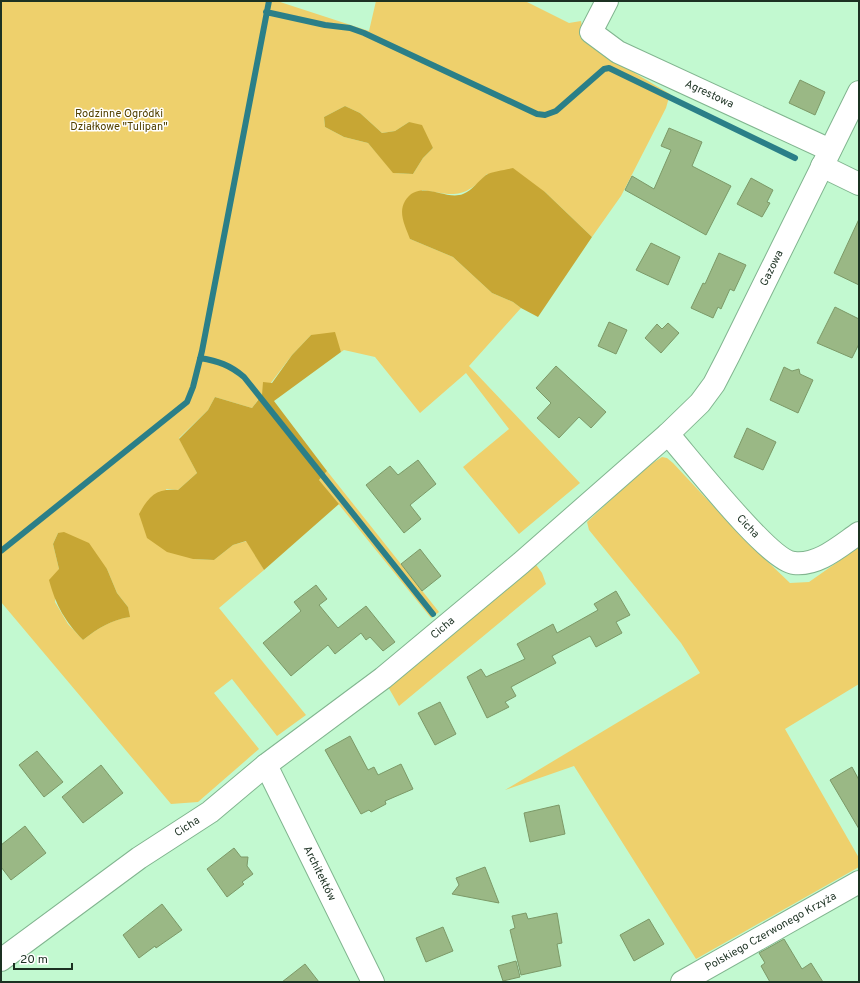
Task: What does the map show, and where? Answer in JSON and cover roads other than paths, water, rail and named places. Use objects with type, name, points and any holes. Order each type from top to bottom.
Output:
[{"type":"street","name":"Agrestowa","points":[[607,1],[591,32],[618,52],[826,158],[859,184]]},
{"type":"street","name":"Gazowa","points":[[668,434],[700,403],[714,384],[859,92]]},
{"type":"street","name":"Cicha","points":[[1,960],[139,858],[210,812],[266,765],[383,678],[521,563],[668,434],[750,529],[774,553],[793,563],[806,563],[818,560],[859,533]]},
{"type":"street","name":"Architektów","points":[[266,765],[373,982]]},
{"type":"street","name":"Polskiego Czerwonego Krzyża","points":[[682,982],[857,886]]},
{"type":"waterway","points":[[1,551],[187,402],[193,387],[202,351],[269,1]]},
{"type":"waterway","points":[[266,12],[325,25],[350,28],[364,33],[537,114],[545,115],[556,111],[604,69],[609,68],[795,158]]},
{"type":"waterway","points":[[200,358],[224,364],[234,369],[244,377],[433,614]]},
{"type":"park label","name":"Rodzinne Ogródki Działkowe \"Tulipan\"","points":[[119,120]]}]
